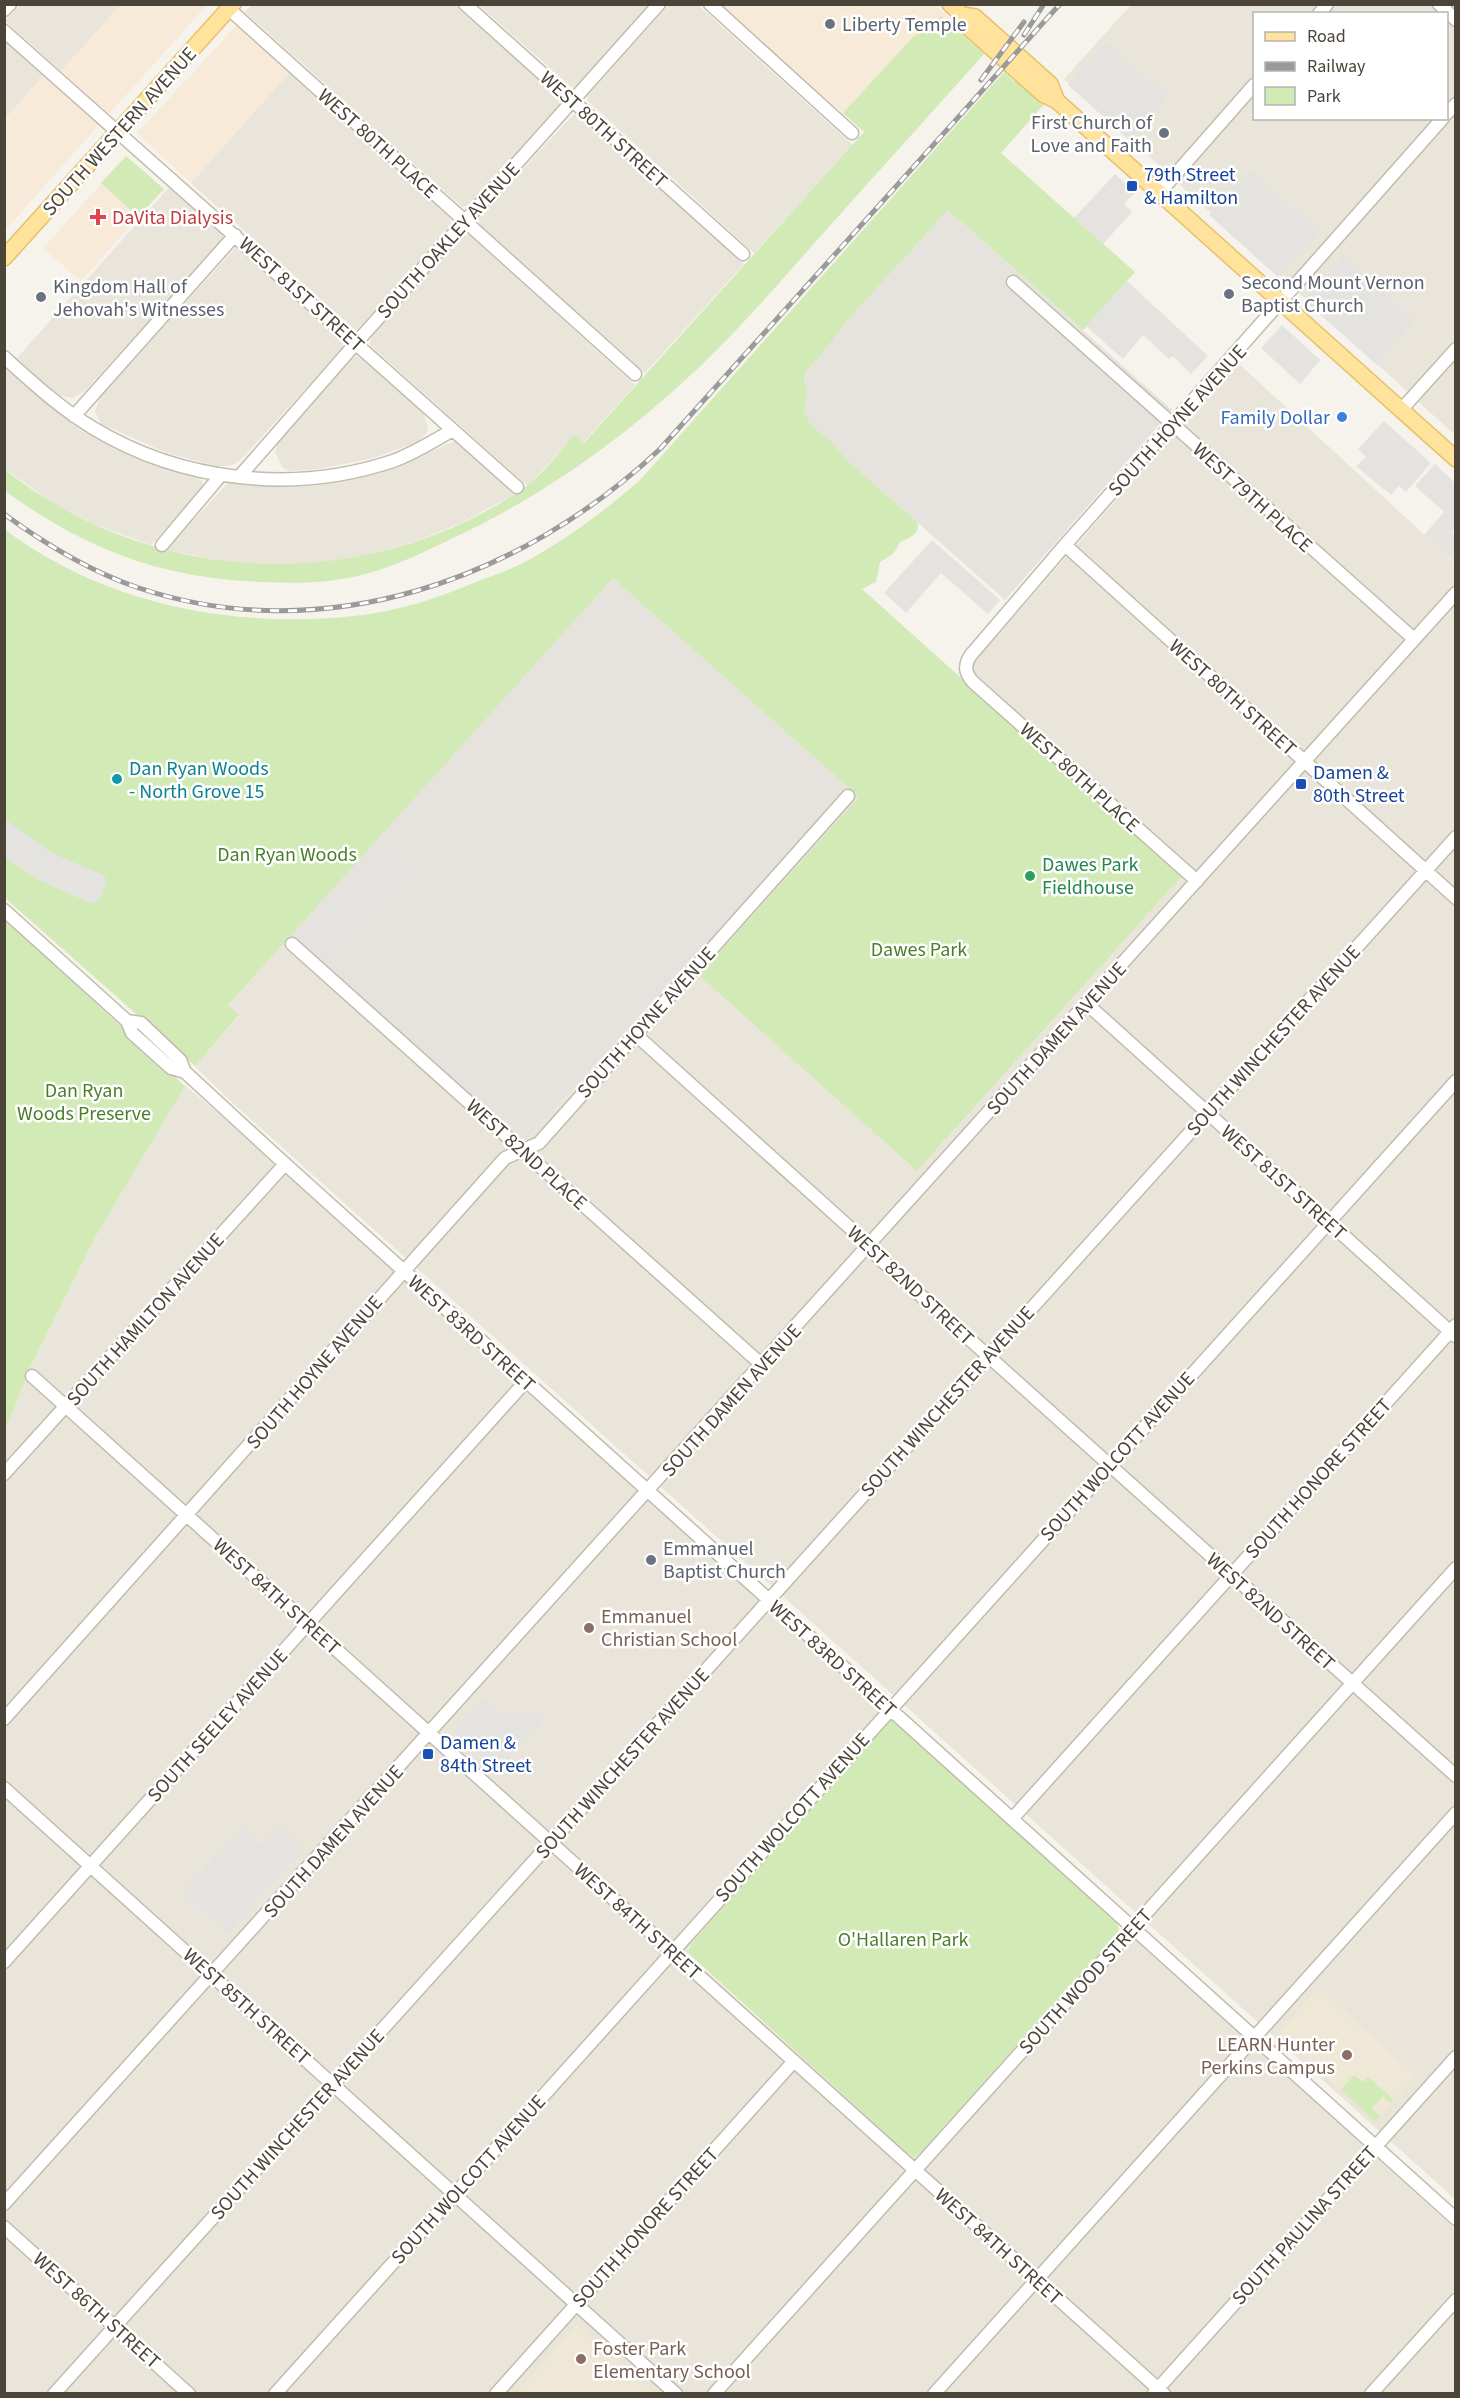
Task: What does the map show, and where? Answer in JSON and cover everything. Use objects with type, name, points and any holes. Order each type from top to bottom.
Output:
[{"type":"main road","name":"SOUTH WESTERN AVENUE","points":[[4,258],[231,7]]},
{"type":"main road","points":[[956,10],[969,28],[1042,94],[1057,101],[1455,459]]},
{"type":"street","points":[[4,10],[10,4]]},
{"type":"street","name":"WEST 80TH STREET","points":[[465,4],[743,254]]},
{"type":"street","name":"SOUTH OAKLEY AVENUE","points":[[239,477],[659,4]]},
{"type":"street","points":[[710,4],[852,133]]},
{"type":"street","name":"WEST 80TH PLACE","points":[[231,7],[635,374]]},
{"type":"street","name":"WEST 81ST STREET","points":[[4,31],[517,487]]},
{"type":"street","points":[[1159,193],[1253,87]]},
{"type":"street","name":"SOUTH HOYNE AVENUE","points":[[966,671],[970,656],[1065,545],[1441,120]]},
{"type":"street","points":[[74,416],[235,235]]},
{"type":"street","name":"WEST 79TH PLACE","points":[[1012,282],[1414,639]]},
{"type":"street","points":[[1401,410],[1455,349]]},
{"type":"street","points":[[4,357],[46,395],[94,429],[136,449],[195,470],[221,475],[278,480],[308,479],[364,469],[420,450],[453,430]]},
{"type":"street","points":[[162,545],[221,475]]},
{"type":"street","name":"WEST 80TH STREET","points":[[1065,545],[1455,897]]},
{"type":"street","name":"SOUTH DAMEN AVENUE","points":[[7,2195],[212,1975],[1455,593]]},
{"type":"street","name":"WEST 80TH PLACE","points":[[966,671],[973,682],[1197,881]]},
{"type":"street","name":"SOUTH HOYNE AVENUE","points":[[4,1719],[188,1516],[505,1158],[538,1143],[848,796]]},
{"type":"street","name":"SOUTH WINCHESTER AVENUE","points":[[54,2394],[1455,837]]},
{"type":"street","name":"WEST 83RD STREET","points":[[4,910],[127,1021],[141,1023],[180,1060],[185,1072],[285,1164],[1455,2219]]},
{"type":"street","name":"WEST 82ND PLACE","points":[[292,944],[762,1365]]},
{"type":"street","name":"WEST 81ST STREET","points":[[1086,1004],[1453,1331]]},
{"type":"street","name":"WEST 82ND STREET","points":[[635,1034],[869,1246],[879,1258],[1455,1776]]},
{"type":"street","name":"SOUTH WOLCOTT AVENUE","points":[[274,2394],[1455,1081]]},
{"type":"street","name":"SOUTH HAMILTON AVENUE","points":[[4,1474],[285,1164]]},
{"type":"street","name":"SOUTH HONORE STREET","points":[[1012,1819],[1453,1331]]},
{"type":"street","name":"WEST 84TH STREET","points":[[32,1376],[1037,2279],[1158,2392]]},
{"type":"street","name":"SOUTH SEELEY AVENUE","points":[[4,1962],[526,1381]]},
{"type":"street","name":"SOUTH WOOD STREET","points":[[714,2394],[1455,1568]]},
{"type":"street","name":"WEST 85TH STREET","points":[[4,1788],[676,2394]]},
{"type":"street","points":[[934,2394],[1455,1813]]},
{"type":"street","name":"SOUTH PAULINA STREET","points":[[1158,2392],[1455,2057]]},
{"type":"street","name":"SOUTH HONORE STREET","points":[[496,2394],[794,2061]]},
{"type":"street","name":"WEST 86TH STREET","points":[[4,2227],[189,2394]]},
{"type":"street","points":[[1371,2394],[1455,2300]]},
{"type":"shaded area","points":[[121,4],[207,5],[109,114],[61,71]]},
{"type":"shaded area","points":[[20,5],[121,5],[61,71],[5,21]]},
{"type":"shaded area","points":[[252,5],[456,5],[559,98],[560,104],[469,206],[462,207],[245,12]]},
{"type":"shaded area","points":[[479,5],[650,5],[574,87],[570,86]]},
{"type":"shaded area","points":[[669,5],[698,5],[853,145],[754,253],[587,100],[588,95]]},
{"type":"shaded area","points":[[721,5],[935,5],[984,49],[982,51],[941,16],[912,38],[843,113]]},
{"type":"shaded area","points":[[1131,5],[1455,5],[1455,435],[1064,79]]},
{"type":"shaded area","points":[[237,25],[289,73],[191,183],[137,133]]},
{"type":"shaded area","points":[[5,40],[43,76],[5,119]]},
{"type":"shaded area","points":[[1106,42],[1168,96],[1129,140],[1068,85]]},
{"type":"shaded area","points":[[289,73],[450,218],[451,226],[357,330],[191,183]]},
{"type":"shaded area","points":[[43,76],[99,125],[5,230],[5,119]]},
{"type":"shaded area","points":[[574,114],[579,115],[744,264],[645,373],[480,225],[479,216]]},
{"type":"shaded area","points":[[126,156],[164,189],[81,281],[43,248]]},
{"type":"shaded area","points":[[1250,169],[1320,232],[1278,277],[1209,215]]},
{"type":"shaded area","points":[[1115,174],[1135,192],[1124,204],[1132,212],[1103,244],[1074,218]]},
{"type":"shaded area","points":[[171,185],[223,231],[223,239],[85,391],[73,398],[58,395],[17,358]]},
{"type":"shaded area","points":[[948,210],[1172,410],[1005,600],[846,459],[833,443],[811,425],[804,411],[808,389],[804,382],[805,372],[823,353],[846,322]]},
{"type":"shaded area","points":[[469,235],[635,385],[583,443],[574,436],[528,486],[370,345],[372,335],[462,236]]},
{"type":"shaded area","points":[[237,246],[341,339],[343,347],[247,453],[238,462],[229,466],[216,466],[167,453],[101,424],[95,411],[100,397]]},
{"type":"shaded area","points":[[1344,256],[1415,320],[1377,365],[1304,300]]},
{"type":"shaded area","points":[[1127,281],[1208,356],[1191,374],[1173,356],[1169,359],[1143,335],[1123,359],[1086,326]]},
{"type":"shaded area","points":[[1282,325],[1320,360],[1300,384],[1261,348]]},
{"type":"shaded area","points":[[355,356],[362,358],[423,413],[428,427],[426,434],[417,442],[374,458],[319,469],[290,471],[282,467],[275,452],[278,442]]},
{"type":"shaded area","points":[[1237,362],[1455,563],[1455,2199],[224,1095],[195,1066],[239,1016],[228,1005],[288,938],[520,1146],[688,964],[917,1171],[1182,876],[961,677]]},
{"type":"shaded area","points":[[6,370],[80,430],[148,462],[201,479],[202,487],[151,545],[94,524],[56,505],[5,469],[4,372]]},
{"type":"shaded area","points":[[1384,421],[1431,463],[1406,492],[1399,486],[1391,495],[1356,466],[1366,457],[1358,449]]},
{"type":"shaded area","points":[[455,441],[515,494],[461,523],[414,542],[366,556],[317,564],[240,564],[166,550],[228,483],[254,486],[320,484],[359,477],[387,470]]},
{"type":"shaded area","points":[[1435,464],[1455,483],[1455,527],[1452,531],[1455,535],[1455,562],[1424,535],[1444,512],[1415,486]]},
{"type":"shaded area","points":[[932,540],[1000,600],[988,614],[941,573],[906,613],[884,593]]},
{"type":"shaded area","points":[[613,578],[859,797],[699,975],[688,964],[520,1146],[288,938]]},
{"type":"shaded area","points":[[5,819],[52,853],[105,876],[106,885],[102,896],[95,904],[76,897],[37,879],[5,857]]},
{"type":"shaded area","points":[[381,846],[409,871],[329,960],[301,935]]},
{"type":"shaded area","points":[[185,1086],[216,1111],[895,1722],[884,1724],[691,1944],[688,1948],[688,1955],[911,2156],[921,2152],[1124,1927],[1455,2229],[1455,2393],[5,2393],[4,1585],[7,1582],[4,1579],[4,1431],[28,1372],[96,1236]]},
{"type":"shaded area","points":[[484,1699],[501,1713],[543,1711],[547,1717],[498,1771],[453,1731]]},
{"type":"shaded area","points":[[279,1825],[304,1848],[227,1934],[182,1893],[241,1827],[261,1845]]},
{"type":"shaded area","name":"LEARN Hunter Perkins Campus","points":[[1319,1988],[1416,2076],[1375,2121],[1278,2033]]},
{"type":"shaded area","name":"Foster Park Elementary School","points":[[577,2325],[653,2393],[516,2393]]},
{"type":"green space","points":[[941,16],[984,54],[761,304],[675,390],[641,419],[569,472],[531,496],[453,538],[391,566],[343,579],[289,583],[225,579],[157,567],[95,545],[35,512],[5,491],[4,469],[63,508],[126,537],[193,556],[261,564],[330,561],[397,547],[462,523],[531,483],[574,435],[584,443],[864,132],[843,113],[912,38]]},
{"type":"green space","points":[[1004,72],[1015,82],[1018,80],[1045,103],[1001,153],[1135,272],[1083,330],[948,210],[846,322],[823,353],[805,372],[804,382],[808,389],[804,411],[811,425],[918,523],[915,533],[900,542],[894,552],[880,562],[876,582],[862,589],[1182,876],[917,1171],[699,975],[859,797],[613,578],[228,1005],[239,1015],[195,1066],[5,898],[4,529],[43,555],[84,576],[126,593],[170,606],[216,614],[261,618],[308,619],[386,611],[435,598],[518,566],[555,545],[585,524],[641,479]]},
{"type":"green space","points":[[126,156],[164,189],[138,217],[101,183]]},
{"type":"green space","name":"Dan Ryan Woods Preserve","points":[[5,919],[185,1086],[96,1236],[28,1372],[5,1431]]},
{"type":"green space","name":"O'Hallaren Park","points":[[892,1721],[899,1724],[1115,1920],[1119,1929],[921,2152],[914,2157],[687,1952],[691,1944],[884,1724]]},
{"type":"green space","points":[[1354,2075],[1363,2082],[1368,2077],[1393,2099],[1390,2103],[1383,2096],[1372,2108],[1380,2116],[1375,2121],[1341,2090]]},
{"type":"railway","points":[[1024,35],[1044,4]]},
{"type":"railway","points":[[4,514],[52,546],[103,574],[139,588],[209,605],[279,611],[349,606],[418,590],[484,566],[547,534],[606,495],[660,449],[1060,4]]},
{"type":"railway","points":[[981,80],[1024,22]]},
{"type":"place","name":"Liberty Temple","points":[[830,24]]},
{"type":"place","name":"First Church of Love and Faith","points":[[1164,133]]},
{"type":"place","name":"79th Street & Hamilton","points":[[1132,186]]},
{"type":"place","name":"DaVita Dialysis","points":[[98,217]]},
{"type":"place","name":"Second Mount Vernon Baptist Church","points":[[1229,294]]},
{"type":"place","name":"Kingdom Hall of Jehovah's Witnesses","points":[[41,297]]},
{"type":"place","name":"Family Dollar","points":[[1342,417]]},
{"type":"place","name":"Dan Ryan Woods - North Grove 15","points":[[117,779]]},
{"type":"place","name":"Damen & 80th Street","points":[[1301,784]]},
{"type":"place","name":"Dawes Park Fieldhouse","points":[[1030,876]]},
{"type":"place","name":"Emmanuel Baptist Church","points":[[651,1560]]},
{"type":"place","name":"Emmanuel Christian School","points":[[589,1628]]},
{"type":"place","name":"Damen & 84th Street","points":[[428,1754]]},
{"type":"place","name":"LEARN Hunter Perkins Campus","points":[[1347,2055]]},
{"type":"place","name":"Foster Park Elementary School","points":[[581,2359]]},
{"type":"park label","name":"Dan Ryan Woods","points":[[287,854]]},
{"type":"park label","name":"Dawes Park","points":[[919,949]]}]
